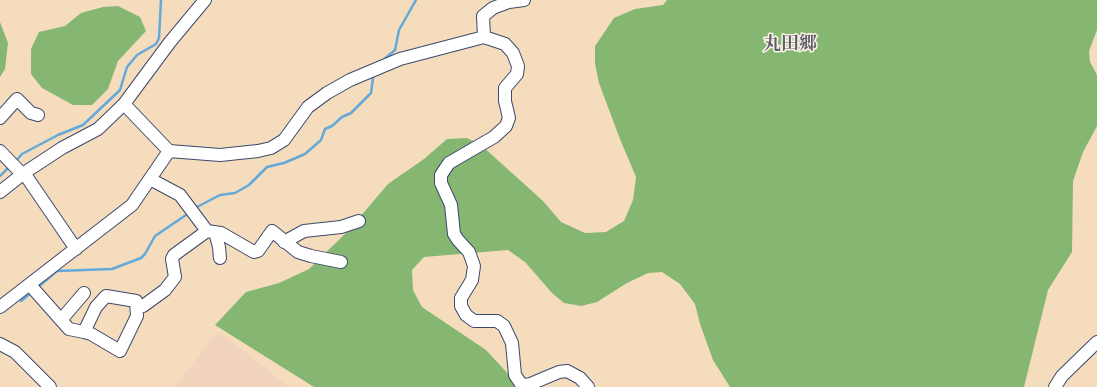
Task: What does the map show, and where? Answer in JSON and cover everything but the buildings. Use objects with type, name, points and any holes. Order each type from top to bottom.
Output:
[{"type":"street","points":[[0,192],[18,169],[98,129],[124,104],[170,42],[205,0]]},
{"type":"street","points":[[484,37],[483,16],[494,8],[509,2],[524,0]]},
{"type":"street","points":[[124,104],[169,150],[220,155],[271,148],[284,140],[308,107],[327,92],[350,80],[400,59],[484,37],[505,44],[513,53],[518,66],[517,74],[505,88],[505,101],[509,118],[506,126],[494,137],[449,164],[441,175],[441,183],[451,205],[454,234],[469,252],[474,266],[472,280],[461,298],[462,306],[466,315],[474,321],[497,321],[504,326],[512,343],[516,374],[521,384],[528,384],[559,372],[567,371],[580,378],[588,387]]},
{"type":"street","points":[[0,118],[17,99],[31,113],[38,115]]},
{"type":"street","points":[[0,307],[33,289],[76,249],[132,205],[169,150]]},
{"type":"street","points":[[0,151],[18,169],[76,249]]},
{"type":"street","points":[[150,179],[180,195],[211,232],[220,247],[220,258]]},
{"type":"street","points":[[284,242],[304,232],[341,227],[359,221]]},
{"type":"street","points":[[138,307],[143,306],[165,290],[175,277],[172,259],[174,255],[211,232],[221,233],[254,252],[258,251],[272,232],[298,252],[341,262]]},
{"type":"street","points":[[33,289],[69,329],[91,334],[120,351],[137,316],[138,307],[136,301],[106,296],[96,307],[84,332]]},
{"type":"street","points":[[61,320],[84,293]]},
{"type":"street","points":[[1055,387],[1062,376],[1097,342]]},
{"type":"street","points":[[0,344],[15,352],[50,387]]},
{"type":"shaded area","points":[[218,331],[289,387],[174,387]]},
{"type":"green space","points":[[667,0],[1097,0],[1097,30],[1089,51],[1090,62],[1097,75],[1097,126],[1083,152],[1073,181],[1072,252],[1048,290],[1024,387],[730,387],[713,360],[700,324],[695,304],[680,284],[662,272],[648,273],[627,283],[597,302],[581,306],[564,303],[552,293],[525,262],[508,250],[424,257],[412,270],[413,290],[422,307],[486,350],[511,377],[517,387],[314,387],[215,325],[246,292],[279,283],[309,269],[348,231],[388,184],[424,159],[447,139],[467,138],[481,145],[543,201],[561,222],[585,233],[606,232],[624,221],[633,200],[636,177],[599,83],[595,64],[595,46],[614,18],[635,9],[663,5]]},
{"type":"green space","points":[[118,6],[140,17],[146,31],[118,61],[108,89],[92,105],[73,105],[42,88],[31,74],[31,49],[39,32],[65,26],[81,13],[103,7]]},
{"type":"green space","points":[[0,22],[8,43],[5,69],[0,77]]},
{"type":"waterway","points":[[15,162],[22,154],[58,135],[83,125],[120,90],[127,67],[137,55],[156,44],[159,38],[161,0]]},
{"type":"waterway","points":[[382,61],[395,50],[399,30],[416,0]]},
{"type":"waterway","points":[[197,207],[220,195],[235,193],[249,185],[267,167],[284,163],[305,154],[321,140],[325,129],[332,126],[342,117],[351,113],[371,93],[373,78]]},
{"type":"waterway","points":[[0,176],[10,166]]},
{"type":"waterway","points":[[37,288],[57,271],[112,269],[141,258],[145,254],[155,236],[186,215]]},
{"type":"waterway","points":[[21,301],[32,292]]},
{"type":"district","name":"丸田郷","points":[[790,45]]}]
